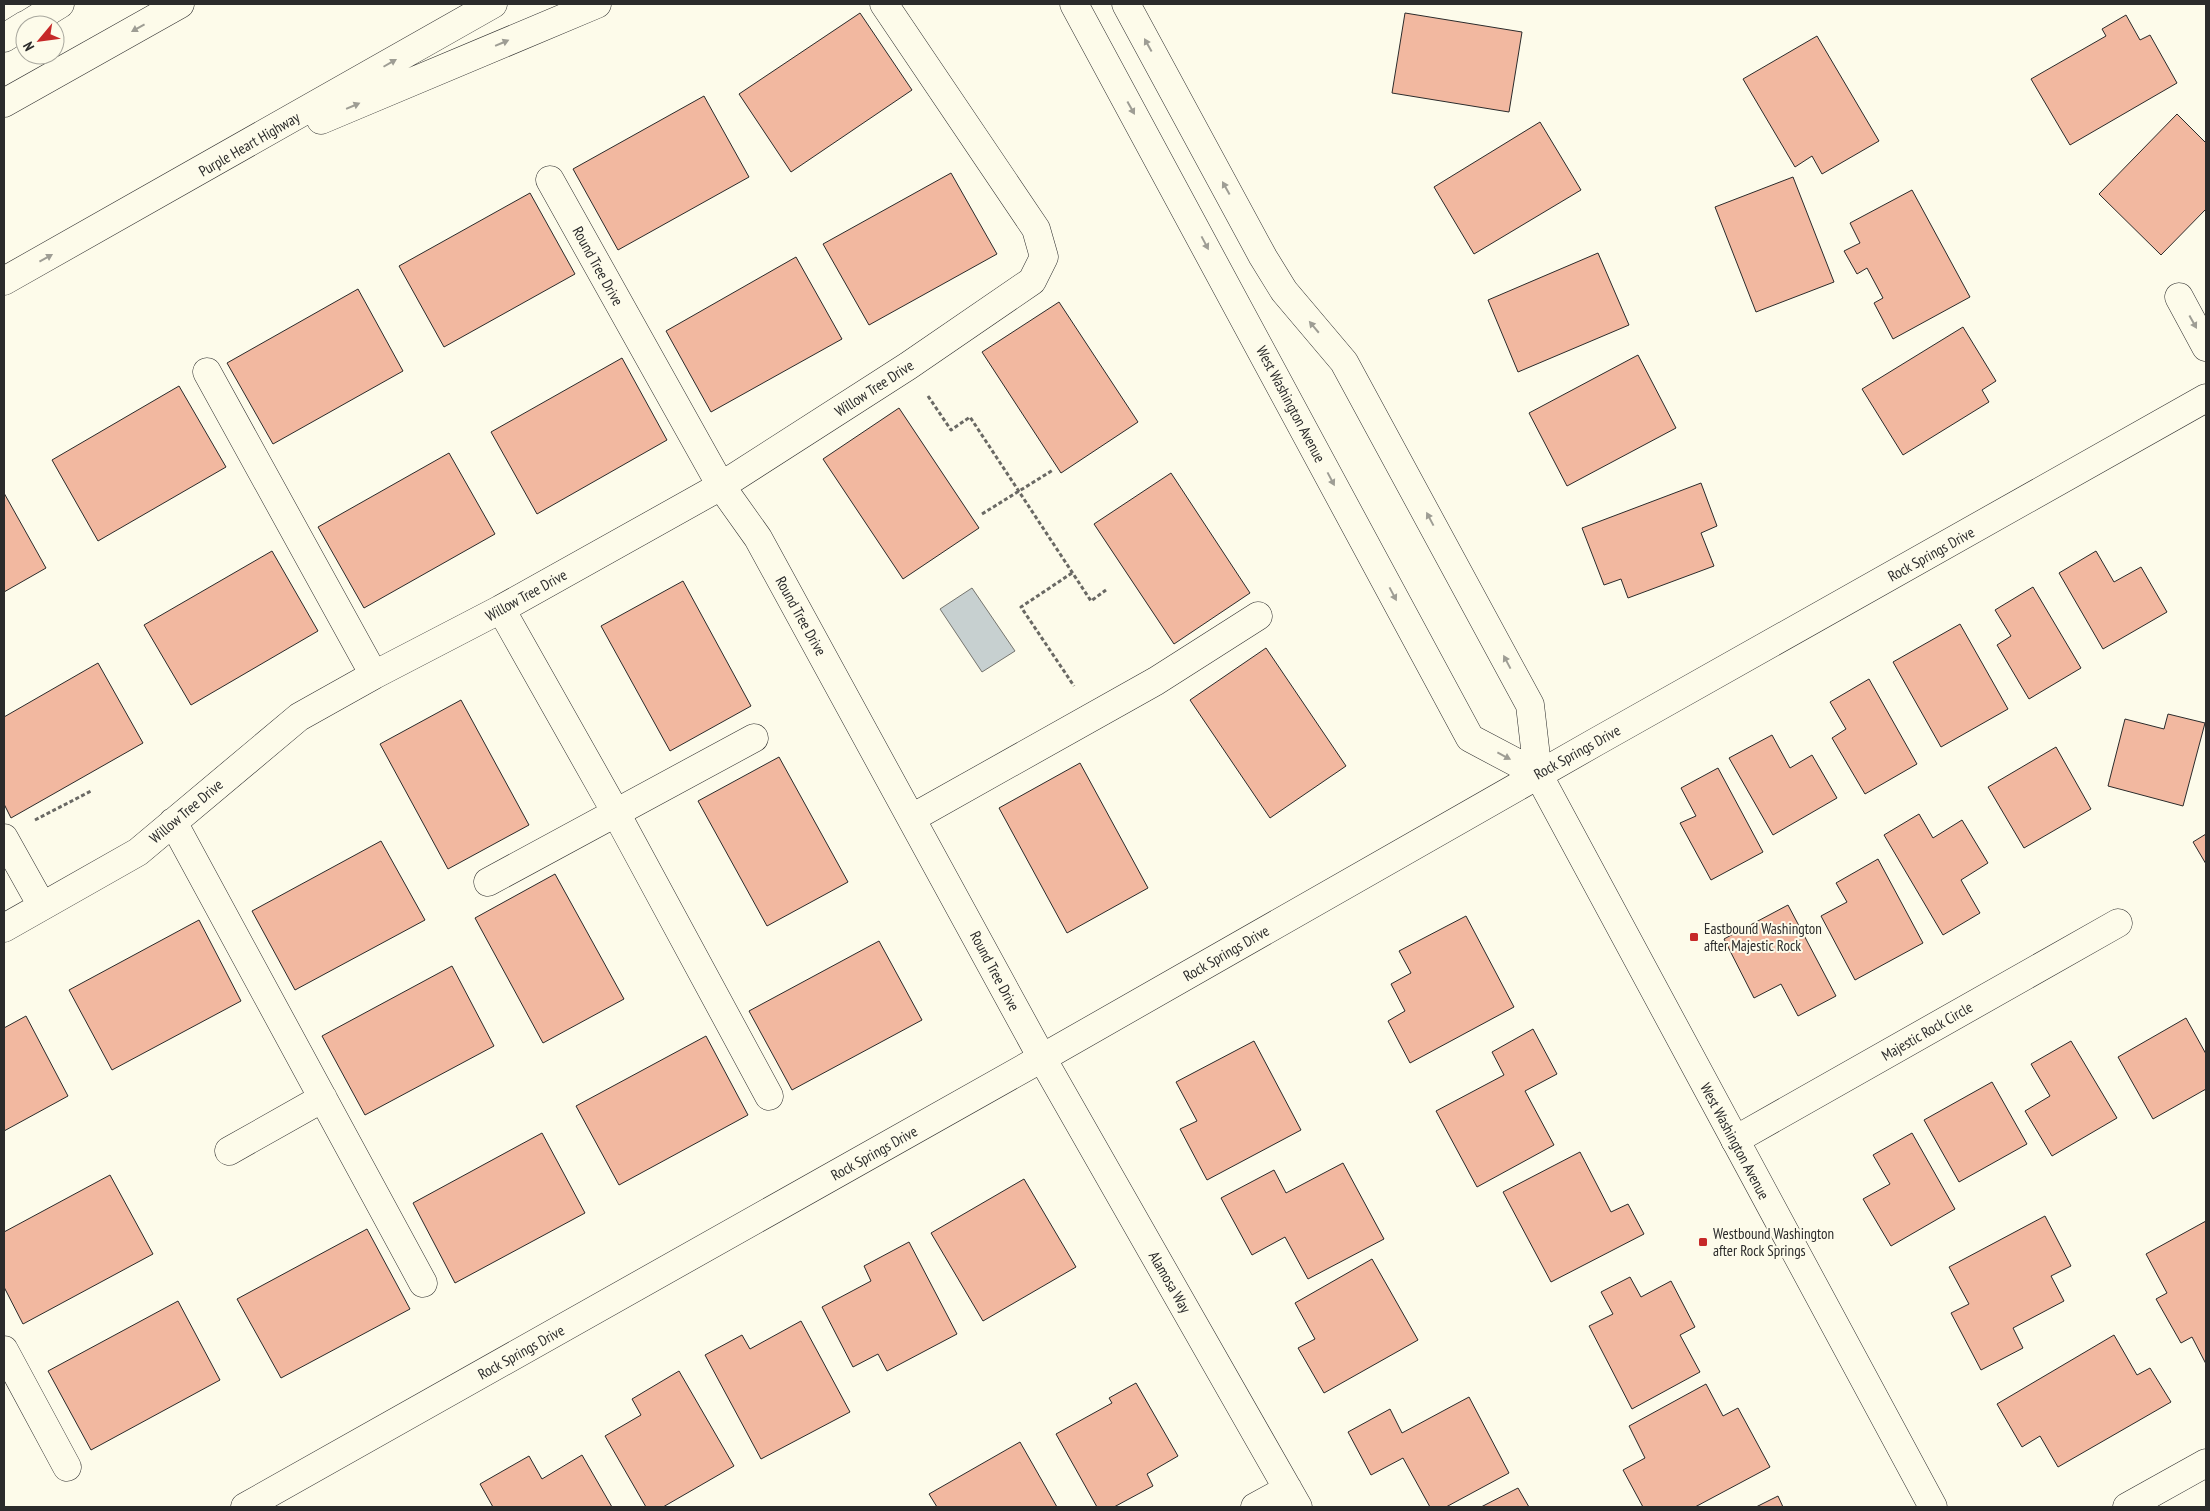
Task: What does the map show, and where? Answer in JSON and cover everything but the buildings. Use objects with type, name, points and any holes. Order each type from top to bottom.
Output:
[{"type":"main road","points":[[42,15],[60,4]]},
{"type":"main road","points":[[4,103],[180,4]]},
{"type":"main road","name":"Purple Heart Highway","points":[[4,282],[493,4]]},
{"type":"main road","points":[[211,166],[597,4]]},
{"type":"main road","name":"Willow Tree Drive","points":[[4,928],[138,852],[299,717],[374,675],[501,609],[721,486],[908,366],[1032,280],[1044,257],[1036,229],[884,4]]},
{"type":"main road","name":"West Washington Avenue","points":[[1074,4],[1470,738],[1538,774]]},
{"type":"main road","name":"West Washington Avenue","points":[[1126,4],[1263,258],[1284,291],[1344,362],[1530,705],[1538,774],[1933,1507]]},
{"type":"main road","points":[[4,38],[15,31]]},
{"type":"main road","name":"Round Tree Drive","points":[[550,180],[721,486],[758,538],[1042,1058]]},
{"type":"main road","points":[[2179,297],[2206,347]]},
{"type":"main road","points":[[207,372],[374,675]]},
{"type":"main road","name":"Rock Springs Drive","points":[[245,1507],[1042,1058],[1538,774],[2206,398]]},
{"type":"main road","points":[[501,609],[616,813],[769,1096]]},
{"type":"main road","points":[[912,818],[1156,681],[1258,616]]},
{"type":"main road","points":[[488,882],[754,738]]},
{"type":"main road","points":[[173,822],[423,1282]]},
{"type":"main road","points":[[4,838],[42,906]]},
{"type":"main road","name":"Majestic Rock Circle","points":[[1735,1140],[2118,923]]},
{"type":"main road","name":"Alamosa Way","points":[[1042,1058],[1293,1498]]},
{"type":"main road","points":[[229,1151],[323,1098]]},
{"type":"main road","points":[[4,1350],[67,1467]]},
{"type":"main road","points":[[2128,1507],[2206,1463]]},
{"type":"main road","points":[[1255,1507],[1293,1498]]},
{"type":"path","points":[[908,366],[951,430],[970,417],[1091,601],[1106,590]]},
{"type":"path","points":[[982,514],[1053,470]]},
{"type":"path","points":[[1072,573],[1021,606],[1078,692]]},
{"type":"path","points":[[30,822],[91,791]]},
{"type":"shaded area","points":[[972,588],[1015,651],[982,672],[940,609]]},
{"type":"place","name":"Eastbound Washington after Majestic Rock","points":[[1694,937]]},
{"type":"place","name":"Westbound Washington after Rock Springs","points":[[1703,1242]]}]
